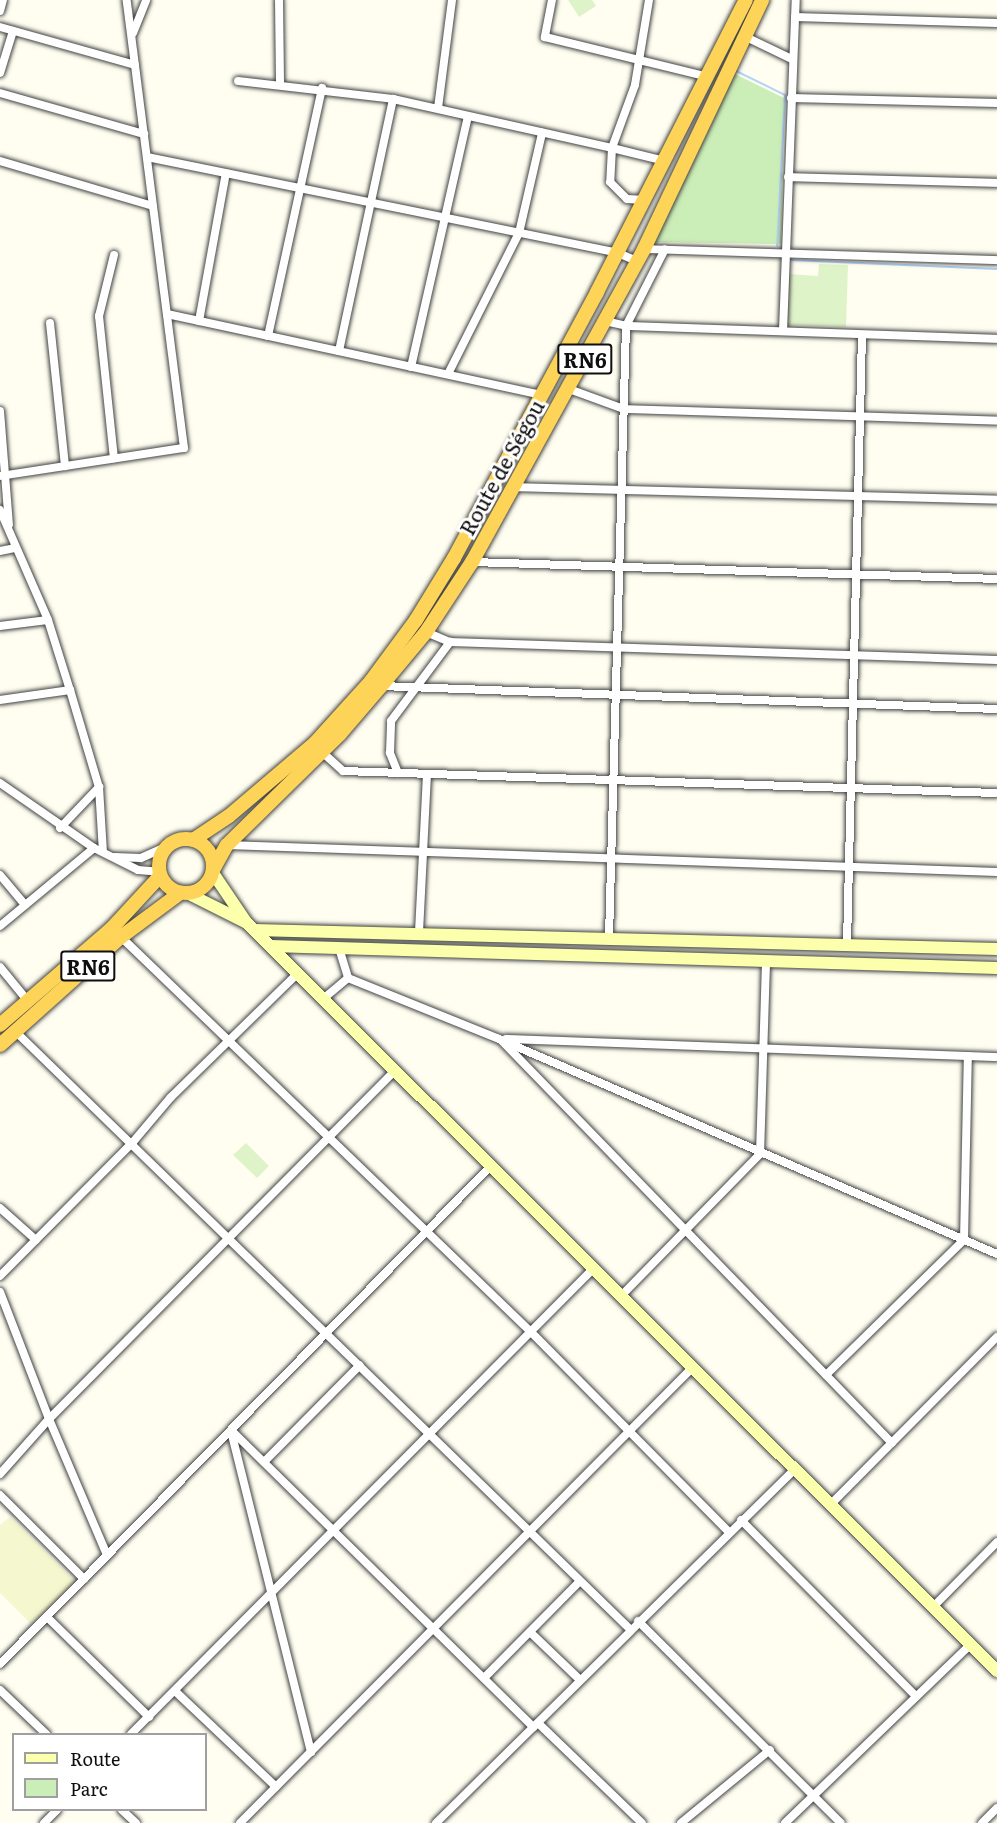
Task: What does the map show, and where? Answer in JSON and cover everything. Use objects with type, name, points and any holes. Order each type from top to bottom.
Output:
[{"type":"highway","name":"Route de Ségou","points":[[166,847],[183,839],[193,840],[229,816],[315,743],[371,681],[439,585],[618,253],[746,0]]},
{"type":"highway","name":"Route de Ségou","points":[[0,1045],[121,937],[184,893],[200,890],[227,845],[322,752],[426,632],[472,562],[569,389],[640,255],[762,0]]},
{"type":"highway","points":[[193,840],[208,850],[213,870]]},
{"type":"highway","name":"RN6","points":[[0,1025],[111,929],[160,874],[161,855],[166,847]]},
{"type":"highway","points":[[160,874],[184,893]]},
{"type":"main road","points":[[213,870],[250,926],[997,1671]]},
{"type":"main road","points":[[184,893],[250,926],[997,949]]},
{"type":"main road","points":[[271,946],[997,968]]},
{"type":"street","points":[[0,10],[3,0]]},
{"type":"street","points":[[3,475],[184,448],[127,0]]},
{"type":"street","points":[[132,37],[146,0]]},
{"type":"street","points":[[279,0],[280,84]]},
{"type":"street","points":[[438,108],[452,0]]},
{"type":"street","points":[[552,0],[545,38],[709,77]]},
{"type":"street","points":[[645,200],[627,199],[610,182],[612,148],[635,85],[649,0]]},
{"type":"street","points":[[783,332],[796,0]]},
{"type":"street","points":[[795,17],[997,23]]},
{"type":"street","points":[[0,27],[135,65]]},
{"type":"street","points":[[0,73],[13,31]]},
{"type":"street","points":[[746,37],[792,58]]},
{"type":"street","points":[[238,81],[321,88],[393,99],[665,161]]},
{"type":"street","points":[[268,336],[321,88]]},
{"type":"street","points":[[0,93],[144,134]]},
{"type":"street","points":[[791,98],[997,104]]},
{"type":"street","points":[[339,351],[393,99]]},
{"type":"street","points":[[411,367],[468,116]]},
{"type":"street","points":[[448,374],[519,233],[542,133]]},
{"type":"street","points":[[147,157],[618,253],[640,255],[665,249],[997,260]]},
{"type":"street","points":[[0,161],[153,206]]},
{"type":"street","points":[[199,321],[226,173]]},
{"type":"street","points":[[788,177],[997,183]]},
{"type":"street","points":[[609,938],[626,326],[665,249]]},
{"type":"street","points":[[114,255],[99,316],[114,458]]},
{"type":"street","points":[[167,314],[542,395]]},
{"type":"street","points":[[605,321],[626,326],[997,339]]},
{"type":"street","points":[[50,323],[66,466]]},
{"type":"street","points":[[846,944],[862,334]]},
{"type":"street","points":[[569,389],[624,409],[997,421]]},
{"type":"street","points":[[0,411],[9,531]]},
{"type":"street","points":[[514,487],[997,500]]},
{"type":"street","points":[[0,510],[48,620],[70,690],[99,788],[103,852]]},
{"type":"street","points":[[0,551],[16,548]]},
{"type":"street","points":[[472,562],[997,579]]},
{"type":"street","points":[[0,626],[48,620]]},
{"type":"street","points":[[426,632],[450,642],[997,660]]},
{"type":"street","points":[[398,773],[390,753],[391,721],[450,642]]},
{"type":"street","points":[[381,686],[997,709]]},
{"type":"street","points":[[0,700],[70,690]]},
{"type":"street","points":[[322,752],[343,771],[997,794]]},
{"type":"street","points":[[419,933],[427,774]]},
{"type":"street","points":[[0,783],[60,828],[94,848],[138,870],[160,874]]},
{"type":"street","points":[[60,828],[99,788]]},
{"type":"street","points":[[227,845],[423,850],[997,872]]},
{"type":"street","points":[[112,856],[141,858],[166,847]]},
{"type":"street","points":[[0,927],[94,848]]},
{"type":"street","points":[[0,875],[25,905]]},
{"type":"street","points":[[121,937],[428,1231],[631,1430],[729,1532]]},
{"type":"street","points":[[339,948],[348,978]]},
{"type":"street","points":[[621,1296],[760,1154],[766,961]]},
{"type":"street","points":[[0,967],[27,1000]]},
{"type":"street","points":[[0,1275],[133,1142],[229,1040],[298,973]]},
{"type":"street","points":[[323,999],[348,978]]},
{"type":"street","points":[[348,978],[500,1039],[760,1154],[997,1254]]},
{"type":"street","points":[[16,1032],[133,1142],[630,1629]]},
{"type":"street","points":[[500,1039],[765,1046],[997,1057]]},
{"type":"street","points":[[500,1039],[892,1443]]},
{"type":"street","points":[[826,1375],[964,1240],[968,1056]]},
{"type":"street","points":[[0,1474],[48,1419],[395,1070]]},
{"type":"street","points":[[0,1664],[491,1166]]},
{"type":"street","points":[[0,1208],[36,1240]]},
{"type":"street","points":[[133,1733],[594,1268]]},
{"type":"street","points":[[0,1292],[48,1419],[107,1555]]},
{"type":"street","points":[[830,1504],[997,1337]]},
{"type":"street","points":[[264,1462],[360,1365]]},
{"type":"street","points":[[240,1823],[693,1367]]},
{"type":"street","points":[[231,1430],[484,1678],[642,1823]]},
{"type":"street","points":[[231,1430],[274,1591],[311,1752]]},
{"type":"street","points":[[442,1821],[638,1621],[795,1469]]},
{"type":"street","points":[[0,1496],[84,1579]]},
{"type":"street","points":[[741,1520],[916,1696]]},
{"type":"street","points":[[933,1607],[997,1542]]},
{"type":"street","points":[[484,1678],[580,1581]]},
{"type":"street","points":[[47,1617],[149,1717]]},
{"type":"street","points":[[638,1621],[841,1823]]},
{"type":"street","points":[[530,1632],[580,1680]]},
{"type":"street","points":[[785,1823],[971,1644]]},
{"type":"street","points":[[0,1690],[45,1733]]},
{"type":"street","points":[[175,1691],[276,1787]]},
{"type":"street","points":[[681,1823],[770,1750]]},
{"type":"street","points":[[982,1823],[997,1808]]},
{"type":"street","points":[[44,1823],[55,1811]]},
{"type":"street","points":[[124,1811],[136,1823]]},
{"type":"green space","points":[[568,0],[592,0],[596,6],[579,17]]},
{"type":"green space","points":[[733,73],[784,98],[781,244],[654,242]]},
{"type":"green space","points":[[819,264],[848,265],[846,327],[785,325],[789,274],[818,276]]},
{"type":"green space","points":[[246,1143],[269,1166],[257,1178],[233,1155]]},
{"type":"green space","points":[[10,1517],[75,1582],[31,1624],[0,1593],[0,1525]]},
{"type":"waterway","points":[[734,70],[785,95],[777,246]]},
{"type":"waterway","points":[[791,260],[997,269]]}]
